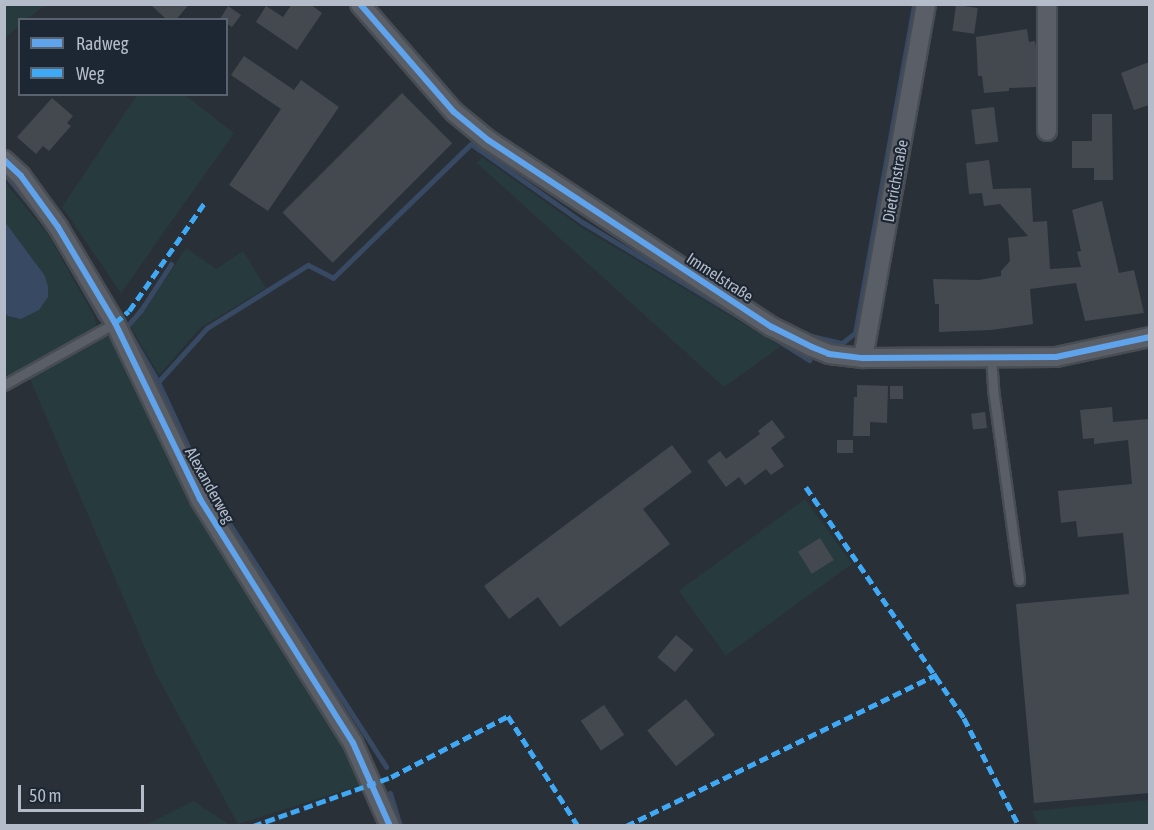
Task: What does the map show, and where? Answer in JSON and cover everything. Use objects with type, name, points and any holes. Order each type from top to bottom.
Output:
[{"type":"street","name":"Immelstraße","points":[[360,4],[454,112],[523,164],[772,327],[830,354],[863,358],[1056,357],[1149,337]]},
{"type":"street","name":"Dietrichstraße","points":[[863,358],[926,4]]},
{"type":"street","points":[[1047,4],[1047,131]]},
{"type":"street","name":"Alexanderweg","points":[[4,160],[21,176],[58,227],[115,323],[200,499],[353,743],[390,825]]},
{"type":"lane","points":[[4,385],[115,323]]},
{"type":"lane","points":[[991,357],[993,389],[1019,580]]},
{"type":"green space","points":[[5,4],[46,4],[28,18],[18,18],[18,27],[5,38]]},
{"type":"green space","points":[[136,96],[186,96],[234,133],[121,293],[62,207]]},
{"type":"green space","points":[[482,157],[581,227],[781,346],[724,387],[477,163]]},
{"type":"green space","points":[[4,181],[48,234],[95,318],[96,328],[5,378]]},
{"type":"green space","points":[[186,248],[216,269],[243,251],[266,288],[200,328],[159,375],[130,326],[144,311]]},
{"type":"green space","points":[[106,335],[121,346],[348,745],[365,784],[238,824],[156,674],[30,379]]},
{"type":"green space","points":[[805,499],[852,564],[726,655],[679,591]]},
{"type":"green space","points":[[1149,800],[1149,825],[1038,825],[1032,811]]},
{"type":"green space","points":[[193,801],[230,825],[146,825]]},
{"type":"water","points":[[5,222],[45,276],[48,287],[48,297],[39,310],[21,319],[5,313]]},
{"type":"building","points":[[150,4],[189,4],[178,18],[165,18]]},
{"type":"building","points":[[292,4],[310,4],[322,13],[297,50],[256,22],[266,6],[283,17]]},
{"type":"building","points":[[956,5],[978,8],[974,34],[952,31]]},
{"type":"building","points":[[228,6],[241,15],[232,27],[228,24],[228,18],[221,18]]},
{"type":"building","points":[[1027,29],[1029,42],[1035,41],[1036,47],[1036,87],[1009,88],[1009,91],[984,93],[982,76],[978,76],[976,37]]},
{"type":"building","points":[[244,56],[294,90],[301,80],[339,107],[268,211],[229,185],[281,109],[231,75]]},
{"type":"building","points":[[1149,62],[1149,105],[1134,110],[1121,73]]},
{"type":"building","points":[[402,93],[452,143],[333,263],[282,213]]},
{"type":"building","points":[[52,98],[73,116],[67,123],[71,126],[49,151],[43,146],[36,154],[17,137]]},
{"type":"building","points":[[994,107],[998,142],[975,145],[971,110]]},
{"type":"building","points":[[1092,114],[1112,114],[1113,180],[1094,180],[1094,168],[1072,168],[1072,141],[1092,141]]},
{"type":"building","points":[[989,160],[993,189],[1031,188],[1033,222],[1047,221],[1050,269],[1081,267],[1077,252],[1081,251],[1072,210],[1102,201],[1119,273],[1134,270],[1144,313],[1085,321],[1076,283],[1030,289],[1033,324],[991,330],[939,332],[939,304],[935,304],[933,279],[979,280],[1001,276],[1001,271],[1010,261],[1008,238],[1028,236],[1000,204],[984,206],[982,193],[969,194],[966,163]]},
{"type":"building","points":[[857,385],[888,386],[887,423],[870,422],[870,436],[853,436],[854,397],[857,397]]},
{"type":"building","points":[[890,386],[903,386],[903,399],[890,399]]},
{"type":"building","points":[[1112,407],[1113,422],[1149,419],[1149,793],[1034,803],[1016,604],[1129,594],[1123,533],[1078,537],[1076,521],[1061,523],[1058,491],[1132,484],[1128,440],[1094,444],[1094,438],[1083,439],[1080,410]]},
{"type":"building","points":[[985,412],[987,428],[973,430],[971,414]]},
{"type":"building","points":[[772,420],[785,437],[771,448],[784,466],[771,475],[766,469],[745,485],[739,477],[726,487],[707,461],[720,451],[726,459],[760,434],[758,431]]},
{"type":"building","points":[[837,440],[853,440],[853,453],[837,453]]},
{"type":"building","points":[[672,445],[692,472],[643,509],[670,544],[560,627],[538,597],[509,619],[484,586]]},
{"type":"building","points":[[820,538],[834,560],[812,574],[798,552]]},
{"type":"building","points":[[676,635],[694,650],[675,672],[657,657]]},
{"type":"building","points":[[686,699],[715,735],[676,766],[647,730]]},
{"type":"building","points":[[604,705],[624,735],[601,751],[581,721]]},
{"type":"waterway","points":[[807,335],[842,343],[855,333],[914,4]]},
{"type":"waterway","points":[[158,382],[207,328],[308,265],[333,278],[471,144],[582,222],[751,324]]},
{"type":"waterway","points":[[4,173],[43,221]]},
{"type":"waterway","points":[[59,246],[100,318]]},
{"type":"waterway","points":[[171,264],[141,310],[126,327],[158,382],[209,492],[386,767]]},
{"type":"waterway","points":[[772,337],[809,360]]},
{"type":"waterway","points":[[390,793],[400,826]]},
{"type":"marked path","points":[[115,323],[129,311],[205,202]]},
{"type":"marked path","points":[[806,487],[964,718],[1019,826]]},
{"type":"marked path","points":[[626,826],[937,674]]},
{"type":"marked path","points":[[253,826],[391,777],[508,716],[578,826]]},
{"type":"cycle path","points":[[360,4],[454,112],[488,140],[772,327],[812,347],[829,354],[863,358],[1056,357],[1150,337]]},
{"type":"cycle path","points":[[4,160],[21,176],[58,227],[115,323],[200,499],[353,743],[390,826]]}]
